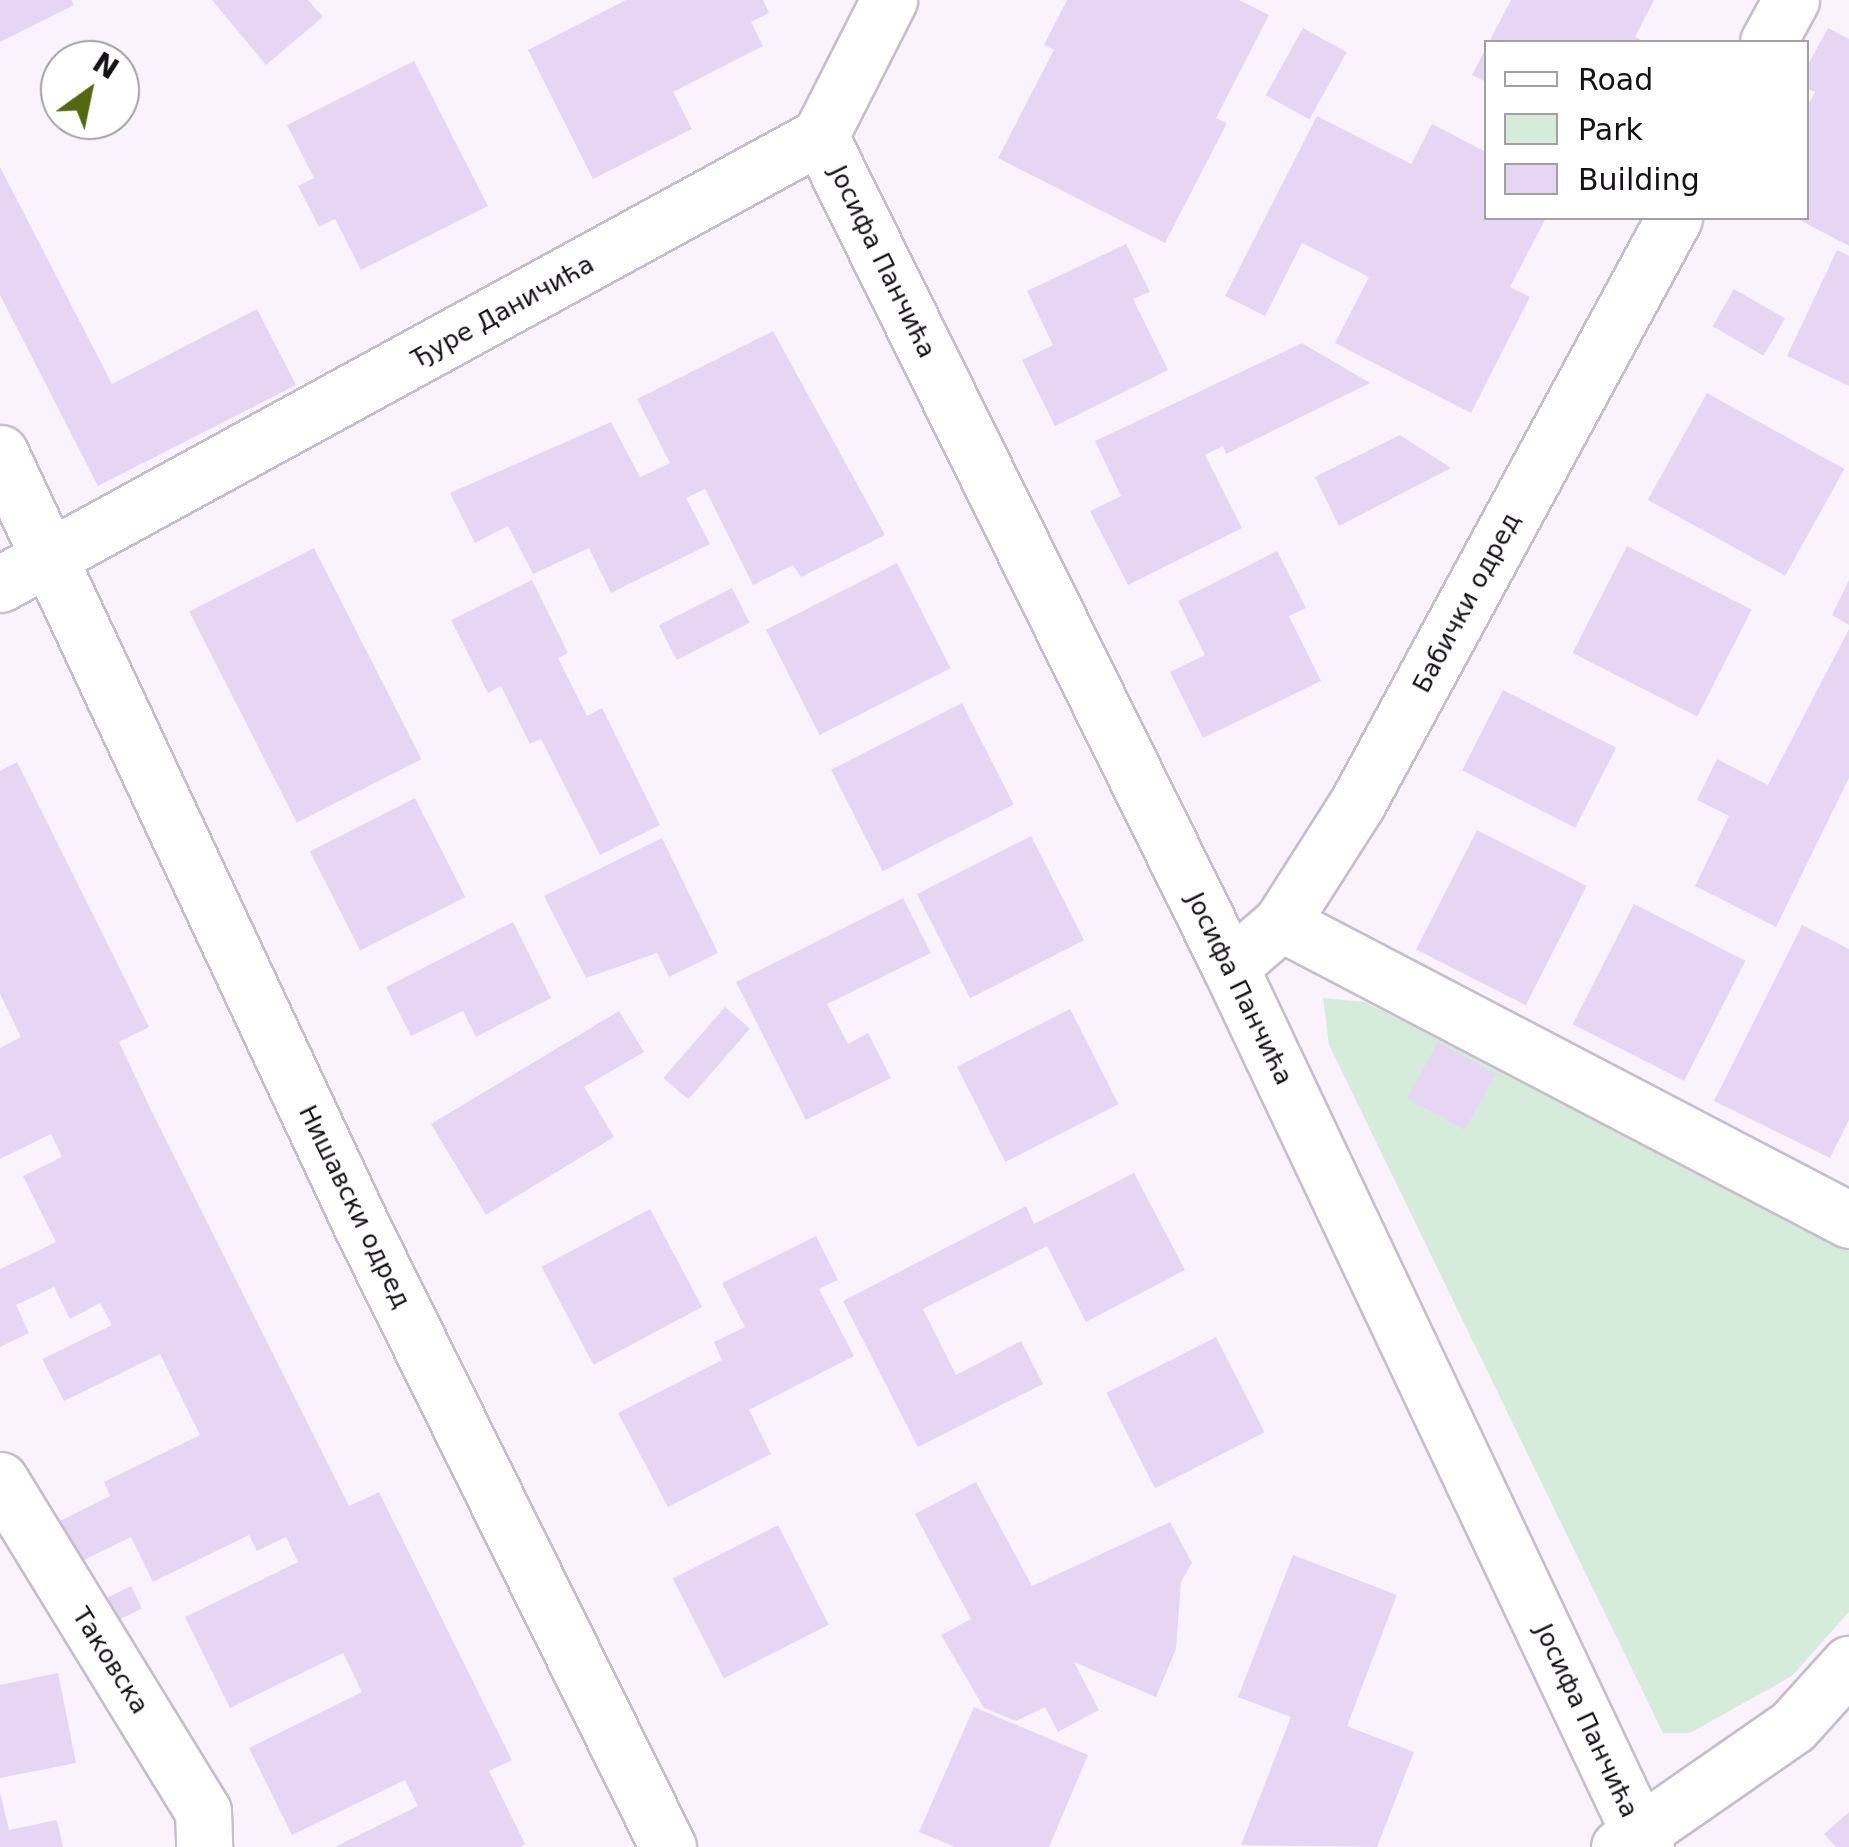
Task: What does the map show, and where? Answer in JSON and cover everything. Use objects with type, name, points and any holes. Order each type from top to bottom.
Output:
[{"type":"street","points":[[820,136],[888,0]]},
{"type":"street","points":[[1769,40],[1791,0]]},
{"type":"street","name":"Ђуре Даничића","points":[[52,561],[820,136]]},
{"type":"street","name":"Јосифа Панчића","points":[[820,136],[1230,967],[1635,1844]]},
{"type":"street","name":"Бабички одред","points":[[1230,967],[1282,923],[1398,733],[1673,220]]},
{"type":"street","name":"Нишавски одред","points":[[0,452],[363,1229],[668,1847]]},
{"type":"street","points":[[0,584],[52,561]]},
{"type":"street","points":[[1282,923],[1849,1220]]},
{"type":"street","name":"Таковска","points":[[0,1480],[203,1810],[204,1847]]},
{"type":"street","points":[[1635,1844],[1793,1726],[1849,1664]]},
{"type":"green space","points":[[1323,998],[1365,1002],[1849,1244],[1849,1612],[1792,1676],[1690,1733],[1663,1733],[1329,1045]]},
{"type":"building","points":[[0,0],[71,0],[74,5],[0,42]]},
{"type":"building","points":[[212,0],[308,0],[323,17],[266,65]]},
{"type":"building","points":[[626,0],[763,0],[769,13],[751,22],[763,46],[673,92],[692,129],[593,179],[528,50]]},
{"type":"building","points":[[1067,0],[1239,0],[1269,15],[1216,118],[1227,123],[1165,243],[998,158],[1054,50],[1044,45]]},
{"type":"building","points":[[1511,0],[1654,0],[1635,37],[1641,40],[1490,40]]},
{"type":"building","points":[[1303,28],[1347,52],[1309,120],[1266,95]]},
{"type":"building","points":[[1828,28],[1849,39],[1849,246],[1800,220],[1809,220],[1809,103],[1815,92],[1809,89],[1809,63]]},
{"type":"building","points":[[1484,52],[1484,81],[1472,75]]},
{"type":"building","points":[[414,61],[488,206],[361,270],[335,219],[319,227],[298,186],[314,178],[287,125]]},
{"type":"building","points":[[1317,116],[1411,164],[1432,124],[1484,151],[1484,220],[1545,220],[1510,287],[1530,297],[1471,413],[1335,343],[1369,277],[1302,243],[1265,316],[1225,296]]},
{"type":"building","points":[[0,167],[112,384],[257,309],[296,385],[98,486],[0,295]]},
{"type":"building","points":[[1126,244],[1150,292],[1133,299],[1168,370],[1055,426],[1022,360],[1053,345],[1027,291]]},
{"type":"building","points":[[1837,250],[1849,256],[1849,386],[1787,356]]},
{"type":"building","points":[[1734,289],[1785,318],[1764,356],[1712,326]]},
{"type":"building","points":[[773,331],[885,535],[801,577],[793,565],[753,585],[705,489],[686,498],[710,544],[611,593],[589,548],[533,574],[508,526],[475,543],[450,493],[611,422],[640,477],[670,463],[637,399]]},
{"type":"building","points":[[1302,343],[1370,383],[1226,454],[1223,446],[1205,455],[1242,528],[1128,585],[1090,511],[1121,496],[1095,441]]},
{"type":"building","points":[[1707,393],[1844,469],[1785,576],[1648,500]]},
{"type":"building","points":[[1400,435],[1451,468],[1339,526],[1315,477]]},
{"type":"building","points":[[1627,546],[1752,610],[1697,716],[1573,653]]},
{"type":"building","points":[[314,548],[422,759],[297,823],[189,612]]},
{"type":"building","points":[[1277,551],[1306,608],[1289,616],[1321,681],[1203,738],[1170,672],[1205,655],[1178,601]]},
{"type":"building","points":[[897,563],[951,668],[820,735],[766,630]]},
{"type":"building","points":[[532,580],[568,653],[558,658],[587,716],[602,708],[660,825],[600,855],[541,739],[530,744],[501,686],[488,693],[451,620]]},
{"type":"building","points":[[1849,580],[1849,625],[1832,615]]},
{"type":"building","points":[[732,588],[750,623],[677,660],[659,625]]},
{"type":"building","points":[[1849,629],[1849,778],[1776,927],[1695,886],[1729,816],[1697,800],[1717,759],[1768,785]]},
{"type":"building","points":[[1503,690],[1616,748],[1575,828],[1462,770]]},
{"type":"building","points":[[962,703],[1014,805],[883,871],[831,770]]},
{"type":"building","points":[[17,762],[149,1027],[119,1042],[152,1112],[349,1506],[379,1492],[512,1760],[489,1771],[525,1844],[520,1847],[335,1847],[418,1806],[405,1780],[292,1835],[249,1748],[362,1692],[343,1653],[230,1708],[185,1617],[298,1562],[286,1537],[257,1551],[249,1535],[153,1582],[131,1537],[78,1563],[58,1522],[110,1496],[104,1482],[200,1435],[160,1354],[64,1401],[42,1359],[112,1325],[100,1303],[70,1319],[54,1287],[16,1305],[29,1333],[0,1347],[0,1269],[56,1242],[23,1176],[62,1157],[51,1134],[0,1159],[0,1048],[21,1037],[0,994],[0,771]]},
{"type":"building","points":[[415,798],[465,897],[360,950],[310,852]]},
{"type":"building","points":[[1477,830],[1587,886],[1526,1005],[1416,949]]},
{"type":"building","points":[[1031,836],[1084,940],[970,998],[917,894]]},
{"type":"building","points":[[662,838],[718,953],[669,977],[657,953],[586,978],[544,896]]},
{"type":"building","points":[[903,898],[931,953],[827,1004],[848,1044],[868,1033],[891,1078],[806,1120],[736,982]]},
{"type":"building","points":[[1634,904],[1745,961],[1684,1081],[1573,1024]]},
{"type":"building","points":[[513,922],[551,998],[476,1037],[463,1011],[411,1036],[386,987]]},
{"type":"building","points":[[1802,925],[1849,949],[1849,1120],[1830,1158],[1714,1101]]},
{"type":"building","points":[[725,1007],[750,1029],[688,1100],[663,1078]]},
{"type":"building","points":[[1070,1009],[1119,1104],[1005,1162],[957,1067]]},
{"type":"building","points":[[619,1011],[644,1052],[584,1087],[614,1137],[486,1215],[431,1124]]},
{"type":"building","points":[[1438,1042],[1496,1074],[1465,1130],[1407,1098]]},
{"type":"building","points":[[1134,1173],[1185,1270],[1086,1322],[1047,1246],[923,1309],[956,1375],[1021,1341],[1043,1384],[918,1447],[843,1301],[1026,1206],[1034,1224]]},
{"type":"building","points":[[650,1209],[702,1307],[594,1365],[541,1267]]},
{"type":"building","points":[[816,1236],[838,1280],[819,1289],[854,1356],[749,1410],[771,1454],[668,1507],[618,1413],[722,1360],[714,1342],[745,1327],[722,1283]]},
{"type":"building","points":[[1216,1337],[1265,1432],[1155,1488],[1106,1393]]},
{"type":"building","points":[[976,1482],[1032,1586],[1170,1522],[1192,1563],[1181,1582],[1176,1649],[1156,1697],[1074,1662],[1099,1710],[1058,1732],[1045,1707],[1016,1721],[984,1708],[941,1635],[971,1619],[915,1514]]},
{"type":"building","points":[[778,1525],[829,1625],[724,1678],[673,1579]]},
{"type":"building","points":[[1293,1555],[1397,1595],[1347,1726],[1414,1752],[1377,1847],[1241,1845],[1291,1717],[1238,1697]]},
{"type":"building","points":[[131,1586],[142,1608],[108,1625],[97,1603]]},
{"type":"building","points":[[58,1673],[76,1763],[0,1778],[0,1685]]},
{"type":"building","points":[[974,1707],[1088,1755],[1049,1847],[955,1847],[919,1832]]},
{"type":"building","points":[[0,1792],[9,1830],[57,1820],[63,1847],[0,1847]]},
{"type":"building","points":[[1849,1812],[1849,1847],[1836,1847],[1824,1834]]}]
